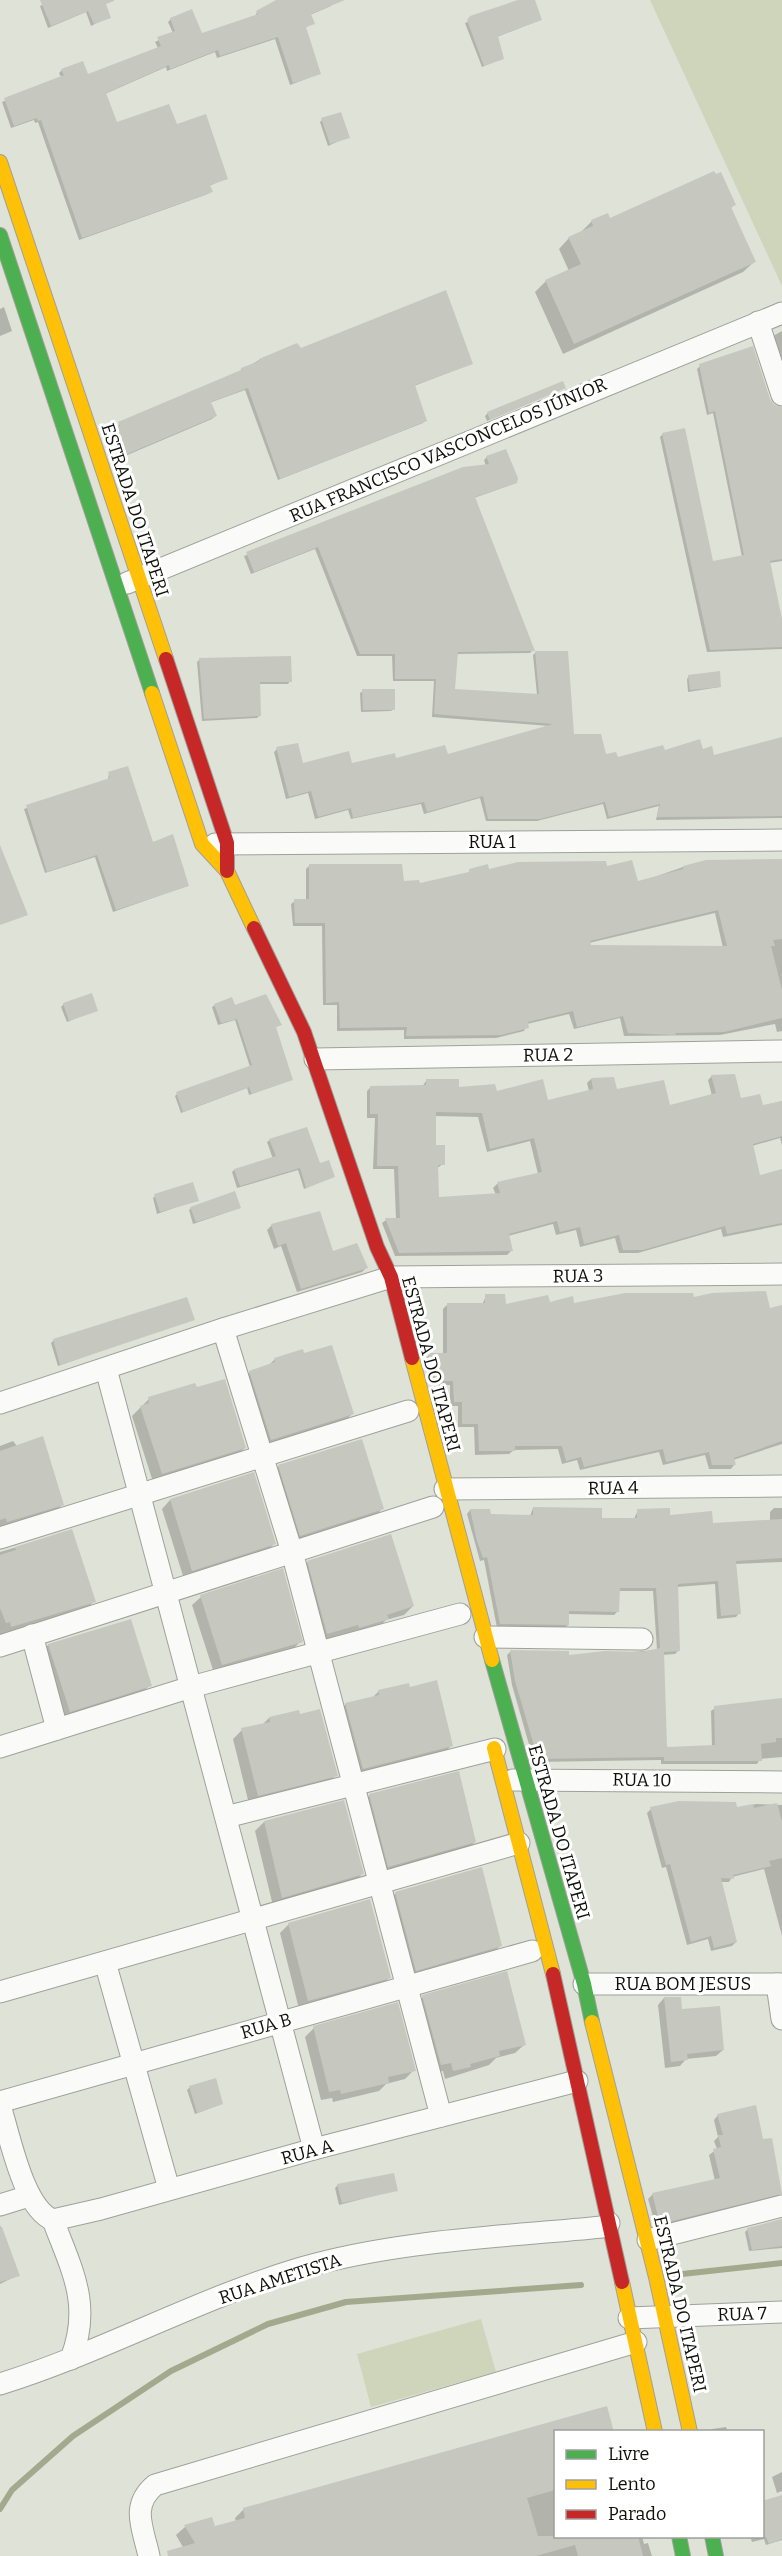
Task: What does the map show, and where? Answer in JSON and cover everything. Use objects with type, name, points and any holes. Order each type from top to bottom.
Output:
[{"type":"street","name":"ESTRADA DO ITAPERI","points":[[0,162],[227,843],[227,871]]},
{"type":"street","name":"ESTRADA DO ITAPERI","points":[[0,235],[115,588],[202,844],[227,871],[315,1059],[377,1247],[382,1286],[436,1502],[485,1637],[584,1984],[604,2075],[666,2316],[690,2430]]},
{"type":"street","name":"RUA FRANCISCO VASCONCELOS JÚNIOR","points":[[115,588],[782,313]]},
{"type":"street","points":[[758,322],[782,394]]},
{"type":"street","name":"RUA 1","points":[[202,844],[782,840]]},
{"type":"street","name":"RUA 2","points":[[315,1059],[782,1051]]},
{"type":"street","name":"RUA 3","points":[[0,1403],[223,1329],[382,1286],[782,1274]]},
{"type":"street","points":[[223,1329],[292,1552],[441,2116]]},
{"type":"street","points":[[106,1369],[315,2149]]},
{"type":"street","points":[[0,1538],[262,1458],[408,1410]]},
{"type":"street","name":"RUA 4","points":[[0,1645],[292,1552],[436,1502],[782,1486]]},
{"type":"street","points":[[0,1747],[191,1687],[460,1614]]},
{"type":"street","points":[[32,1635],[57,1729]]},
{"type":"street","points":[[485,1637],[642,1639]]},
{"type":"street","points":[[226,1817],[354,1785],[493,1743],[554,1978],[656,2430]]},
{"type":"street","name":"RUA 10","points":[[503,1780],[782,1782]]},
{"type":"street","points":[[0,1992],[519,1843]]},
{"type":"street","name":"RUA B","points":[[0,2104],[531,1951]]},
{"type":"street","points":[[105,1962],[169,2189]]},
{"type":"street","name":"RUA BOM JESUS","points":[[584,1984],[780,1984]]},
{"type":"street","points":[[780,1984],[782,2019]]},
{"type":"street","name":"RUA A","points":[[0,2205],[40,2209],[169,2189],[578,2081]]},
{"type":"street","points":[[0,2104],[40,2209],[82,2306],[77,2342],[71,2359]]},
{"type":"street","points":[[648,2240],[782,2206]]},
{"type":"street","name":"RUA AMETISTA","points":[[0,2384],[71,2359],[174,2314],[300,2268],[379,2250],[602,2227],[609,2223]]},
{"type":"street","name":"RUA 7","points":[[629,2318],[782,2312]]},
{"type":"street","points":[[149,2556],[139,2508],[143,2495],[155,2485],[636,2342]]},
{"type":"street","points":[[679,2538],[683,2556]]},
{"type":"street","points":[[712,2538],[716,2556]]},
{"type":"green space","points":[[650,0],[782,0],[782,286]]},
{"type":"green space","points":[[481,2319],[496,2372],[371,2407],[357,2354]]},
{"type":"building","points":[[40,0],[114,1],[106,4],[111,18],[94,24],[88,11],[51,26]]},
{"type":"building","points":[[276,0],[345,0],[311,14],[315,24],[306,27],[321,74],[293,83],[278,37],[220,56],[218,50],[170,69],[169,65],[106,93],[117,122],[169,104],[177,124],[206,114],[228,179],[210,185],[213,192],[82,238],[41,120],[38,121],[37,118],[14,126],[4,98],[64,75],[61,69],[83,61],[88,74],[161,46],[157,37],[175,31],[170,18],[192,9],[202,33],[258,14],[256,11]]},
{"type":"building","points":[[518,0],[535,0],[542,20],[498,36],[504,59],[484,66],[467,20],[470,16]]},
{"type":"building","points":[[341,112],[350,138],[330,144],[321,118]]},
{"type":"building","points":[[714,171],[716,174],[721,172],[736,205],[731,207],[756,262],[574,344],[545,280],[581,264],[568,237],[593,226],[591,220],[608,213],[610,218]]},
{"type":"building","points":[[446,290],[473,364],[415,385],[427,421],[280,479],[248,388],[211,402],[217,416],[120,457],[111,430],[120,426],[118,422],[241,370],[259,359],[297,343],[301,348]]},
{"type":"building","points":[[753,346],[770,399],[774,405],[782,407],[782,559],[770,561],[782,619],[782,647],[710,650],[662,433],[685,428],[713,561],[744,555],[715,411],[709,413],[699,364]]},
{"type":"building","points":[[563,381],[566,388],[490,420],[487,412]]},
{"type":"building","points":[[506,449],[518,478],[517,483],[475,497],[535,651],[568,651],[574,734],[601,734],[606,754],[616,752],[618,757],[663,745],[665,750],[700,739],[703,749],[712,746],[714,755],[782,737],[782,816],[657,817],[660,804],[609,817],[605,802],[540,819],[488,819],[483,796],[427,812],[424,802],[353,818],[351,808],[318,817],[311,791],[289,797],[276,747],[298,743],[303,763],[349,751],[352,763],[395,753],[396,758],[445,745],[448,754],[553,724],[434,714],[436,679],[395,679],[395,654],[360,654],[318,547],[254,572],[246,552],[463,467],[489,464],[486,456]],"holes":[[[535,651],[539,694],[455,689],[458,652]]]},
{"type":"building","points":[[291,656],[292,682],[260,682],[261,716],[204,719],[199,658]]},
{"type":"building","points":[[720,671],[721,687],[690,690],[688,675]]},
{"type":"building","points":[[362,689],[395,689],[395,710],[363,710]]},
{"type":"building","points":[[128,766],[153,842],[173,834],[189,886],[116,910],[97,855],[47,872],[26,805],[110,778],[108,772]]},
{"type":"building","points":[[0,845],[28,915],[0,925]]},
{"type":"building","points":[[782,859],[782,939],[773,940],[775,946],[771,946],[782,990],[782,1018],[724,1032],[675,1033],[676,1035],[628,1033],[623,1016],[577,1027],[573,1011],[528,1022],[529,1028],[501,1035],[406,1036],[407,1027],[340,1028],[339,1002],[326,1003],[325,923],[295,923],[294,899],[309,899],[309,864],[402,864],[404,881],[419,880],[420,883],[469,872],[469,869],[488,864],[489,869],[518,862],[606,861],[607,866],[632,860],[638,881],[683,869],[683,866],[706,860]],"holes":[[[718,910],[727,946],[591,945],[590,941]]]},
{"type":"building","points":[[92,993],[98,1011],[69,1021],[63,1003]]},
{"type":"building","points":[[266,994],[282,1025],[276,1027],[293,1080],[252,1094],[249,1087],[183,1112],[176,1092],[252,1065],[237,1019],[221,1023],[214,1004],[232,997],[235,1005]]},
{"type":"building","points":[[735,1074],[741,1098],[760,1094],[763,1105],[782,1101],[782,1136],[753,1144],[760,1175],[782,1169],[782,1223],[727,1234],[725,1226],[643,1250],[623,1250],[619,1235],[584,1244],[580,1227],[560,1232],[557,1221],[509,1234],[513,1251],[399,1253],[385,1218],[400,1218],[398,1166],[377,1166],[378,1114],[370,1114],[370,1086],[426,1085],[426,1079],[459,1079],[459,1087],[495,1084],[497,1091],[543,1079],[548,1100],[593,1089],[591,1078],[614,1077],[617,1089],[664,1080],[670,1105],[716,1093],[711,1075]],"holes":[[[436,1112],[482,1113],[490,1149],[534,1138],[542,1172],[497,1182],[500,1193],[439,1197],[438,1165],[445,1165],[445,1145],[436,1145]]]},
{"type":"building","points":[[307,1127],[320,1163],[329,1160],[335,1177],[306,1188],[300,1168],[240,1186],[234,1169],[276,1156],[269,1139]]},
{"type":"building","points":[[193,1182],[199,1201],[160,1212],[154,1194]]},
{"type":"building","points":[[235,1191],[241,1208],[196,1222],[190,1207]]},
{"type":"building","points":[[320,1211],[333,1251],[357,1243],[368,1268],[301,1289],[286,1243],[278,1246],[271,1224]]},
{"type":"building","points":[[766,1291],[770,1308],[782,1305],[782,1441],[734,1458],[736,1465],[712,1465],[709,1452],[666,1462],[663,1449],[584,1467],[581,1457],[566,1461],[562,1446],[515,1446],[515,1451],[479,1451],[478,1424],[462,1424],[462,1402],[454,1402],[453,1381],[436,1381],[428,1353],[447,1353],[447,1303],[485,1303],[485,1294],[505,1294],[506,1304],[548,1295],[550,1302],[573,1296],[574,1303],[625,1293],[693,1293],[694,1297],[712,1293]]},
{"type":"building","points":[[187,1297],[195,1320],[60,1365],[53,1339]]},
{"type":"building","points":[[332,1345],[354,1414],[271,1440],[249,1371],[275,1362],[274,1358],[303,1349],[304,1353]]},
{"type":"building","points":[[225,1379],[246,1448],[162,1474],[140,1406],[149,1403],[148,1397],[195,1383],[197,1387]]},
{"type":"building","points":[[43,1436],[64,1505],[7,1522],[6,1518],[0,1520],[0,1451]]},
{"type":"building","points":[[362,1439],[384,1509],[300,1536],[278,1465]]},
{"type":"building","points":[[254,1472],[276,1544],[192,1571],[170,1499]]},
{"type":"building","points":[[533,1507],[602,1508],[602,1518],[637,1518],[637,1509],[670,1508],[670,1515],[712,1511],[713,1523],[782,1519],[782,1558],[736,1561],[741,1614],[721,1616],[718,1581],[678,1584],[680,1651],[664,1652],[667,1747],[715,1745],[714,1706],[782,1698],[782,1738],[776,1738],[776,1742],[761,1744],[762,1761],[664,1761],[664,1757],[538,1759],[515,1681],[510,1650],[569,1651],[569,1655],[605,1651],[642,1652],[660,1648],[656,1588],[620,1588],[619,1612],[569,1611],[569,1625],[500,1624],[487,1557],[483,1558],[470,1509],[490,1509],[491,1514],[533,1515]]},
{"type":"building","points":[[72,1529],[96,1602],[11,1627],[10,1622],[6,1623],[0,1608],[0,1555],[16,1550],[15,1547]]},
{"type":"building","points":[[391,1534],[414,1606],[387,1615],[389,1619],[327,1634],[307,1561]]},
{"type":"building","points":[[283,1568],[303,1642],[222,1665],[200,1595]]},
{"type":"building","points":[[131,1619],[152,1686],[70,1712],[48,1644]]},
{"type":"building","points":[[437,1680],[453,1746],[363,1769],[345,1703],[379,1695],[378,1690],[409,1683],[410,1687]]},
{"type":"building","points":[[320,1709],[338,1776],[258,1796],[241,1728],[270,1722],[269,1717],[299,1710],[300,1714]]},
{"type":"building","points":[[459,1771],[476,1842],[388,1867],[369,1794]]},
{"type":"building","points":[[344,1800],[364,1874],[282,1898],[264,1821]]},
{"type":"building","points":[[679,1801],[736,1802],[737,1807],[753,1804],[754,1808],[777,1803],[782,1822],[782,1858],[769,1861],[771,1866],[733,1875],[734,1879],[721,1878],[737,1942],[714,1948],[711,1936],[691,1942],[670,1864],[666,1865],[650,1807]]},
{"type":"building","points":[[482,1867],[502,1946],[416,1971],[395,1892]]},
{"type":"building","points":[[370,1899],[391,1978],[308,2001],[288,1923]]},
{"type":"building","points":[[507,1971],[526,2045],[499,2051],[500,2056],[470,2064],[471,2067],[453,2071],[451,2063],[441,2065],[422,1995]]},
{"type":"building","points":[[664,1997],[681,1997],[682,2009],[720,2006],[724,2050],[687,2054],[688,2060],[671,2062]]},
{"type":"building","points":[[398,2002],[416,2071],[388,2077],[389,2083],[341,2094],[340,2090],[329,2092],[313,2026]]},
{"type":"building","points":[[216,2078],[223,2104],[197,2113],[189,2086]]},
{"type":"building","points":[[756,2105],[763,2139],[772,2138],[782,2194],[660,2224],[652,2193],[720,2178],[713,2149],[721,2147],[718,2135],[723,2135],[717,2114]]},
{"type":"building","points":[[394,2173],[398,2191],[342,2203],[337,2184]]},
{"type":"building","points":[[782,2219],[782,2246],[752,2250],[747,2228]]},
{"type":"building","points":[[2,2227],[20,2276],[0,2282],[0,2228]]},
{"type":"building","points":[[607,2406],[613,2430],[554,2430],[554,2490],[527,2498],[538,2536],[638,2538],[643,2556],[578,2556],[575,2545],[536,2556],[168,2556],[167,2551],[195,2543],[184,2525],[212,2517],[215,2526],[245,2518],[243,2508]]},
{"type":"building","points":[[782,2495],[782,2539],[769,2544],[766,2537],[764,2538],[764,2500]]},
{"type":"waterway","points":[[673,2275],[782,2263]]},
{"type":"waterway","points":[[0,2509],[12,2490],[73,2436],[171,2371],[268,2324],[346,2302],[581,2285]]},
{"type":"traffic: fast","points":[[0,235],[152,693]]},
{"type":"traffic: fast","points":[[492,1660],[584,1984],[592,2022]]},
{"type":"traffic: fast","points":[[679,2538],[683,2556]]},
{"type":"traffic: fast","points":[[712,2538],[716,2556]]},
{"type":"traffic: slow","points":[[0,162],[166,659]]},
{"type":"traffic: slow","points":[[152,693],[202,844],[227,871],[254,928]]},
{"type":"traffic: slow","points":[[412,1358],[492,1660]]},
{"type":"traffic: slow","points":[[494,1748],[553,1974]]},
{"type":"traffic: slow","points":[[592,2022],[656,2277],[690,2430]]},
{"type":"traffic: slow","points":[[622,2282],[655,2430]]},
{"type":"traffic: jam","points":[[166,659],[227,843],[227,871]]},
{"type":"traffic: jam","points":[[254,928],[304,1032],[377,1247],[391,1277],[412,1358]]},
{"type":"traffic: jam","points":[[553,1974],[622,2282]]}]
